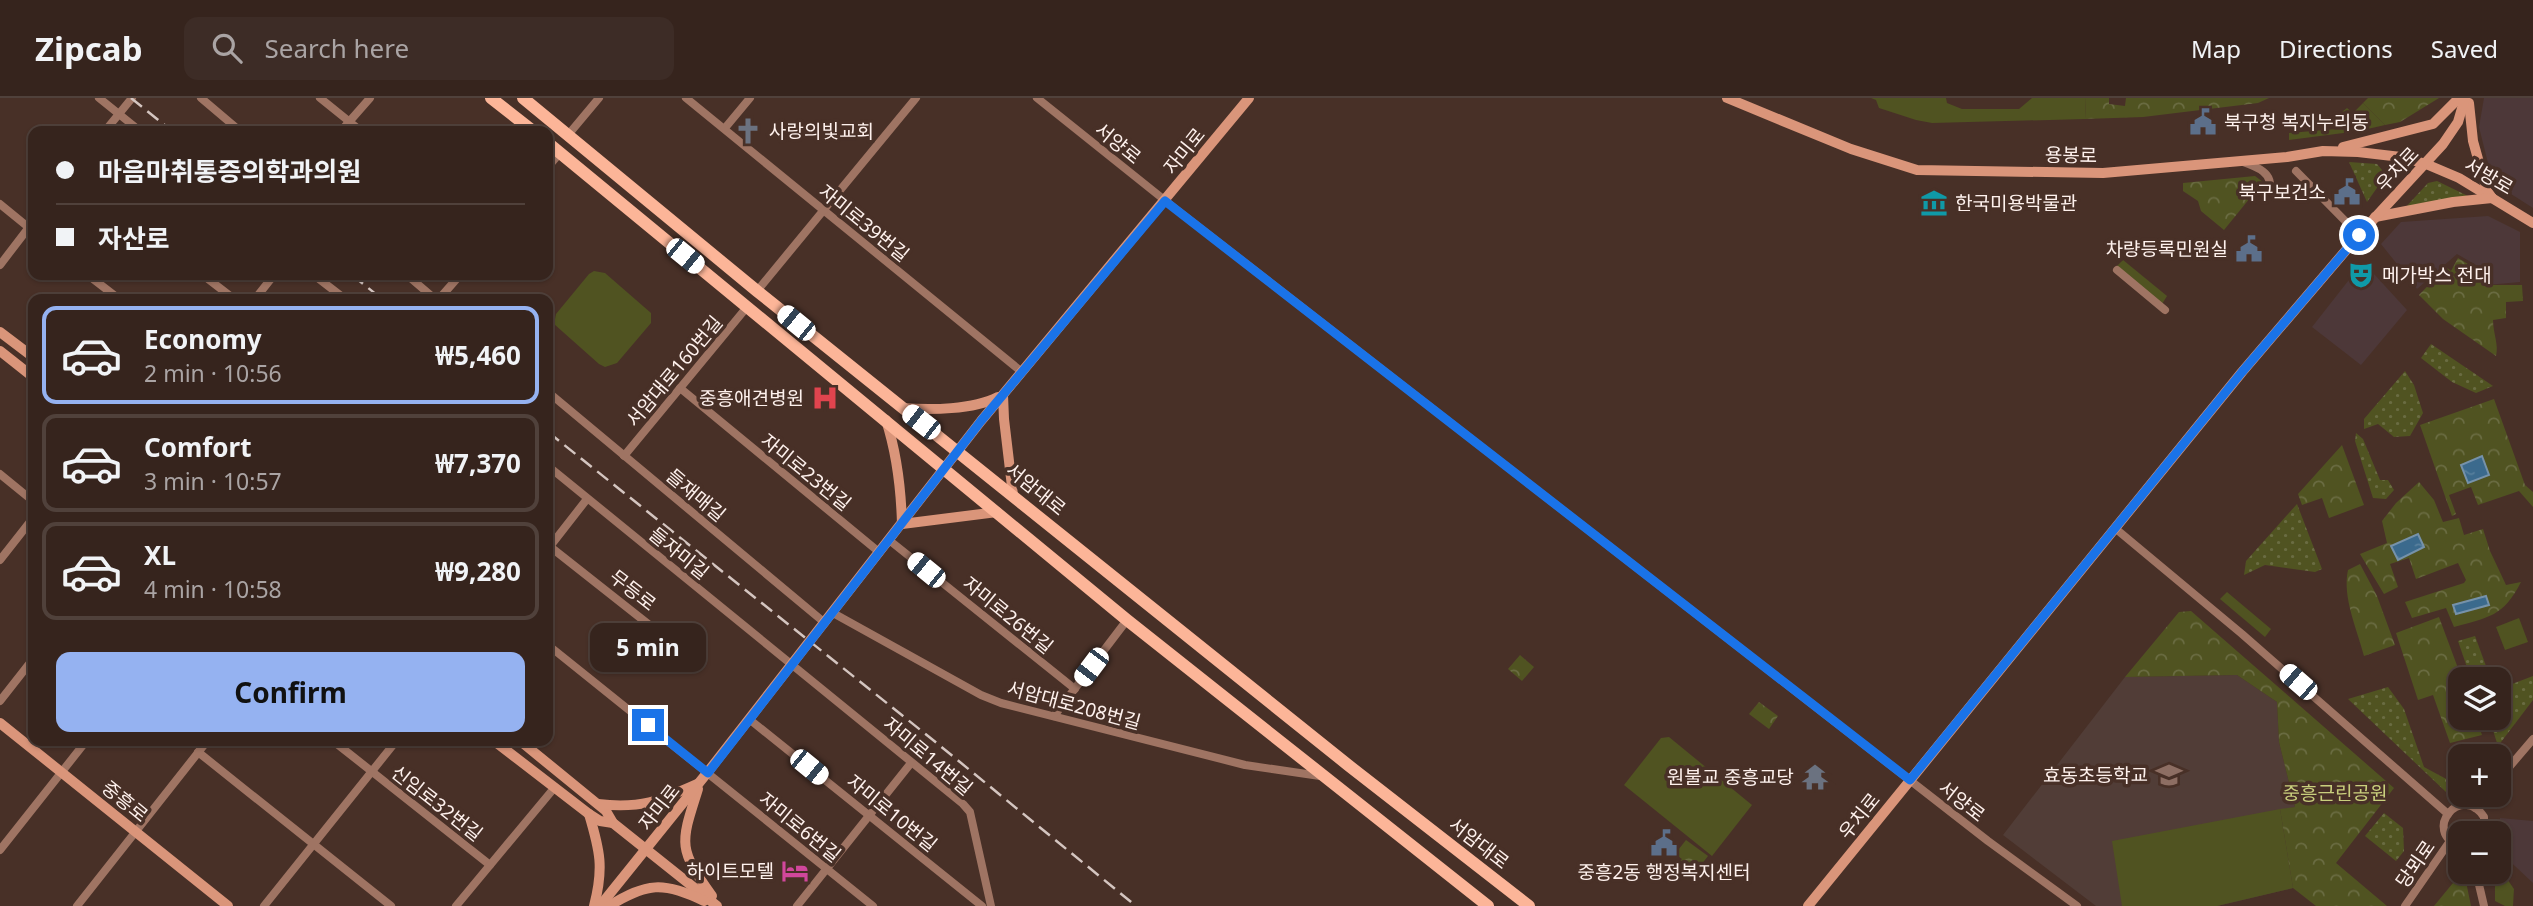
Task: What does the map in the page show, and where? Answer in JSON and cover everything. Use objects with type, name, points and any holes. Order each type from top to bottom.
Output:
[{"type":"main road","points":[[491,98],[527,126]]},
{"type":"main road","name":"서암대로","points":[[523,98],[757,291],[1348,765],[1529,906]]},
{"type":"main road","points":[[553,147],[1126,620],[1488,906]]},
{"type":"street","points":[[99,98],[134,126]]},
{"type":"street","points":[[110,126],[132,98]]},
{"type":"street","points":[[201,98],[234,126]]},
{"type":"street","points":[[320,98],[355,126]]},
{"type":"street","points":[[345,126],[370,98]]},
{"type":"street","points":[[568,135],[599,98]]},
{"type":"street","name":"자미로39번길","points":[[687,98],[1022,372]]},
{"type":"street","points":[[725,128],[750,98]]},
{"type":"street","points":[[757,291],[916,98]]},
{"type":"street","name":"서양로","points":[[1037,98],[1165,201],[1910,780],[2077,906]]},
{"type":"street","name":"자미로","points":[[600,906],[708,773],[1003,394],[1249,98]]},
{"type":"street","name":"용봉로","points":[[1727,98],[1851,149],[1917,170],[2103,173],[2323,151],[2358,152],[2426,164]]},
{"type":"street","points":[[2323,151],[2433,124],[2459,98]]},
{"type":"street","points":[[2375,218],[2453,202],[2492,198],[2487,191],[2473,141],[2466,98]]},
{"type":"street","name":"우치로","points":[[1808,906],[2242,372],[2359,235],[2450,136],[2466,98]]},
{"type":"street","points":[[553,161],[560,153]]},
{"type":"street","points":[[2241,161],[2257,167],[2269,177],[2269,190]]},
{"type":"street","name":"서방로","points":[[2426,164],[2463,180],[2533,223]]},
{"type":"street","points":[[2296,171],[2359,235]]},
{"type":"street","points":[[0,204],[28,224]]},
{"type":"street","points":[[0,265],[28,232]]},
{"type":"street","points":[[2116,270],[2165,310]]},
{"type":"street","points":[[94,280],[113,294]]},
{"type":"street","points":[[209,280],[228,294]]},
{"type":"street","points":[[259,294],[270,280]]},
{"type":"street","points":[[320,280],[339,294]]},
{"type":"street","points":[[413,280],[431,294]]},
{"type":"street","points":[[442,294],[455,280]]},
{"type":"street","name":"서암대로160번길","points":[[624,456],[747,307]]},
{"type":"street","points":[[0,331],[28,354]]},
{"type":"street","points":[[0,351],[28,373]]},
{"type":"street","name":"자미로23번길","points":[[680,388],[880,552]]},
{"type":"street","points":[[903,408],[923,409],[986,403],[1003,394],[1013,495]]},
{"type":"street","name":"들재매길","points":[[553,397],[825,623]]},
{"type":"street","points":[[886,420],[894,444],[902,524],[998,512]]},
{"type":"street","name":"들자미길","points":[[553,470],[791,664]]},
{"type":"street","points":[[0,474],[28,497]]},
{"type":"street","name":"무등로","points":[[553,541],[587,499]]},
{"type":"street","points":[[0,560],[28,524]]},
{"type":"street","points":[[2116,529],[2448,814]]},
{"type":"street","name":"자미로26번길","points":[[889,540],[1075,689]]},
{"type":"street","name":"무등로","points":[[553,551],[695,661]]},
{"type":"street","name":"서암대로208번길","points":[[833,613],[981,695],[1001,703],[1245,765],[1325,778]]},
{"type":"street","points":[[1054,716],[1126,620]]},
{"type":"street","name":"자미로6번길","points":[[553,649],[873,906]]},
{"type":"street","name":"자미로14번길","points":[[791,664],[970,812],[991,906]]},
{"type":"street","points":[[0,701],[28,665]]},
{"type":"street","name":"자미로10번길","points":[[749,719],[982,906]]},
{"type":"street","name":"중흥로","points":[[0,723],[28,745]]},
{"type":"street","points":[[2511,765],[2533,738]]},
{"type":"street","name":"중흥로","points":[[29,746],[228,906]]},
{"type":"street","points":[[0,850],[82,746]]},
{"type":"street","points":[[77,906],[203,746]]},
{"type":"street","name":"신임로32번길","points":[[340,746],[490,865]]},
{"type":"street","points":[[264,906],[392,746]]},
{"type":"street","points":[[501,746],[589,814],[600,821],[613,823]]},
{"type":"street","points":[[526,746],[606,811],[613,823],[717,906]]},
{"type":"street","points":[[198,752],[391,906]]},
{"type":"street","points":[[797,906],[911,763]]},
{"type":"street","points":[[597,804],[632,806],[657,802],[699,783]]},
{"type":"street","points":[[699,783],[686,827],[685,850],[690,865],[717,906]]},
{"type":"street","points":[[470,906],[459,903],[555,787]]},
{"type":"street","points":[[2448,836],[2444,825],[2448,814],[2457,806],[2475,808],[2484,817],[2484,821]]},
{"type":"street","points":[[589,814],[601,862],[599,888],[594,906]]},
{"type":"street","points":[[0,831],[9,838]]},
{"type":"street","name":"당뫼로","points":[[2405,906],[2448,844]]},
{"type":"street","points":[[2479,884],[2484,906]]},
{"type":"street","points":[[609,906],[633,892],[651,886],[688,893],[717,906]]},
{"type":"shaded area","points":[[2484,98],[2533,98],[2533,208],[2497,185],[2490,171],[2479,127]]},
{"type":"shaded area","points":[[2488,216],[2520,232],[2520,282],[2487,285],[2483,269],[2457,254],[2417,289],[2381,244],[2401,222]]},
{"type":"shaded area","points":[[2363,262],[2407,310],[2361,365],[2312,327]]},
{"type":"shaded area","name":"효동초등학교","points":[[2237,675],[2277,702],[2279,742],[2295,807],[2280,810],[2293,888],[2217,906],[2096,906],[2003,835],[2125,677]]},
{"type":"shaded area","points":[[2500,818],[2533,821],[2533,883],[2511,862],[2511,821],[2500,821]]},
{"type":"green space","points":[[1871,98],[1946,98],[1947,103],[1962,109],[2019,109],[2032,98],[2086,98],[2085,119],[1932,123],[1879,108],[1876,100]]},
{"type":"green space","points":[[2086,98],[2109,98],[2109,104],[2125,106],[2126,98],[2269,98],[2258,103],[2143,117],[2085,119]]},
{"type":"green space","points":[[2368,98],[2439,98],[2400,122],[2385,125],[2363,103]]},
{"type":"green space","points":[[2363,103],[2385,125],[2289,140],[2289,133],[2337,129],[2333,119],[2347,108],[2353,113]]},
{"type":"green space","points":[[2349,162],[2377,164],[2382,170],[2384,178],[2367,202]]},
{"type":"green space","points":[[2255,176],[2263,182],[2224,230],[2201,211],[2198,201],[2183,191],[2183,183]]},
{"type":"green space","points":[[2437,181],[2468,196],[2404,209],[2428,183]]},
{"type":"green space","points":[[2458,258],[2483,273],[2484,285],[2522,285],[2523,301],[2506,302],[2506,318],[2493,320],[2496,356],[2443,319],[2419,295],[2446,267],[2451,271]]},
{"type":"green space","points":[[2123,260],[2167,296],[2162,304],[2117,266]]},
{"type":"green space","points":[[594,271],[605,273],[651,313],[651,323],[617,363],[605,367],[554,324],[556,314]]},
{"type":"green space","points":[[2431,344],[2493,386],[2476,393],[2452,382],[2421,358]]},
{"type":"green space","points":[[2405,371],[2414,385],[2423,413],[2410,436],[2394,437],[2378,424],[2364,429],[2364,419]]},
{"type":"green space","points":[[2494,399],[2525,485],[2533,492],[2533,507],[2519,491],[2478,505],[2471,487],[2449,495],[2456,514],[2452,516],[2420,425]]},
{"type":"green space","points":[[2356,433],[2363,439],[2380,480],[2388,480],[2394,490],[2386,499],[2373,498],[2355,441]]},
{"type":"green space","points":[[2342,445],[2364,505],[2329,518],[2322,498],[2302,505],[2298,494]]},
{"type":"green space","points":[[2419,482],[2434,500],[2443,522],[2459,518],[2464,535],[2483,529],[2506,585],[2521,582],[2508,602],[2494,614],[2454,627],[2446,608],[2412,618],[2405,602],[2464,583],[2466,580],[2458,563],[2416,579],[2409,558],[2390,564],[2398,587],[2384,594],[2360,554],[2387,543],[2382,521],[2396,503]]},
{"type":"green space","points":[[2297,504],[2322,569],[2315,572],[2265,565],[2244,575],[2246,561]]},
{"type":"green space","points":[[2360,564],[2377,596],[2395,645],[2364,656],[2347,591],[2348,570]]},
{"type":"green space","points":[[2227,592],[2271,629],[2265,637],[2220,599]]},
{"type":"green space","name":"중흥근린공원","points":[[2191,611],[2394,788],[2336,863],[2387,906],[2316,906],[2293,888],[2280,809],[2295,807],[2279,742],[2277,702],[2237,675],[2125,677],[2179,612]]},
{"type":"green space","points":[[2439,617],[2458,667],[2448,667],[2448,730],[2480,730],[2482,735],[2450,743],[2433,695],[2418,700],[2396,633]]},
{"type":"green space","points":[[2519,618],[2528,642],[2505,650],[2496,627]]},
{"type":"green space","points":[[2475,636],[2486,667],[2467,667],[2458,641]]},
{"type":"green space","points":[[1520,655],[1534,667],[1522,681],[1508,669]]},
{"type":"green space","points":[[2533,676],[2533,700],[2511,729],[2511,684]]},
{"type":"green space","points":[[2388,687],[2404,709],[2424,767],[2448,780],[2448,791],[2446,792],[2348,699]]},
{"type":"green space","points":[[1759,702],[1778,716],[1769,729],[1749,714]]},
{"type":"green space","points":[[2493,730],[2510,730],[2500,744]]},
{"type":"green space","points":[[1669,737],[1752,805],[1712,856],[1624,785],[1661,738]]},
{"type":"green space","points":[[2280,809],[2293,888],[2217,906],[2122,906],[2112,841]]},
{"type":"green space","points":[[2384,813],[2403,828],[2404,851],[2396,861],[2365,836]]},
{"type":"green space","points":[[1686,840],[1708,856],[1694,874],[1679,862],[1682,859],[1675,854]]},
{"type":"green space","points":[[2452,884],[2466,884],[2471,906],[2434,906]]},
{"type":"green space","points":[[2495,884],[2511,884],[2514,889],[2513,906],[2505,906],[2495,901]]},
{"type":"water","points":[[2482,456],[2489,475],[2468,483],[2461,465]]},
{"type":"water","points":[[2418,534],[2424,547],[2398,560],[2391,546]]},
{"type":"water","points":[[2486,596],[2489,605],[2456,614],[2453,605]]},
{"type":"railway","points":[[131,98],[166,126]]},
{"type":"railway","points":[[358,280],[376,294]]},
{"type":"railway","points":[[553,436],[1136,906]]},
{"type":"place","name":"북구청 복지누리동","points":[[2203,122]]},
{"type":"place","name":"사랑의빛교회","points":[[748,131]]},
{"type":"place","name":"북구보건소","points":[[2347,192]]},
{"type":"place","name":"한국미용박물관","points":[[1934,203]]},
{"type":"place","name":"차량등록민원실","points":[[2249,249]]},
{"type":"place","name":"메가박스 전대","points":[[2361,275]]},
{"type":"place","name":"중흥애견병원","points":[[825,398]]},
{"type":"place","name":"효동초등학교","points":[[2169,775]]},
{"type":"place","name":"원불교 중흥교당","points":[[1815,777]]},
{"type":"place","name":"중흥2동 행정복지센터","points":[[1664,843]]},
{"type":"place","name":"하이트모텔","points":[[795,871]]},
{"type":"route","points":[[648,725],[708,773],[981,421],[1165,201],[1910,780],[2242,372],[2359,235]]}]
